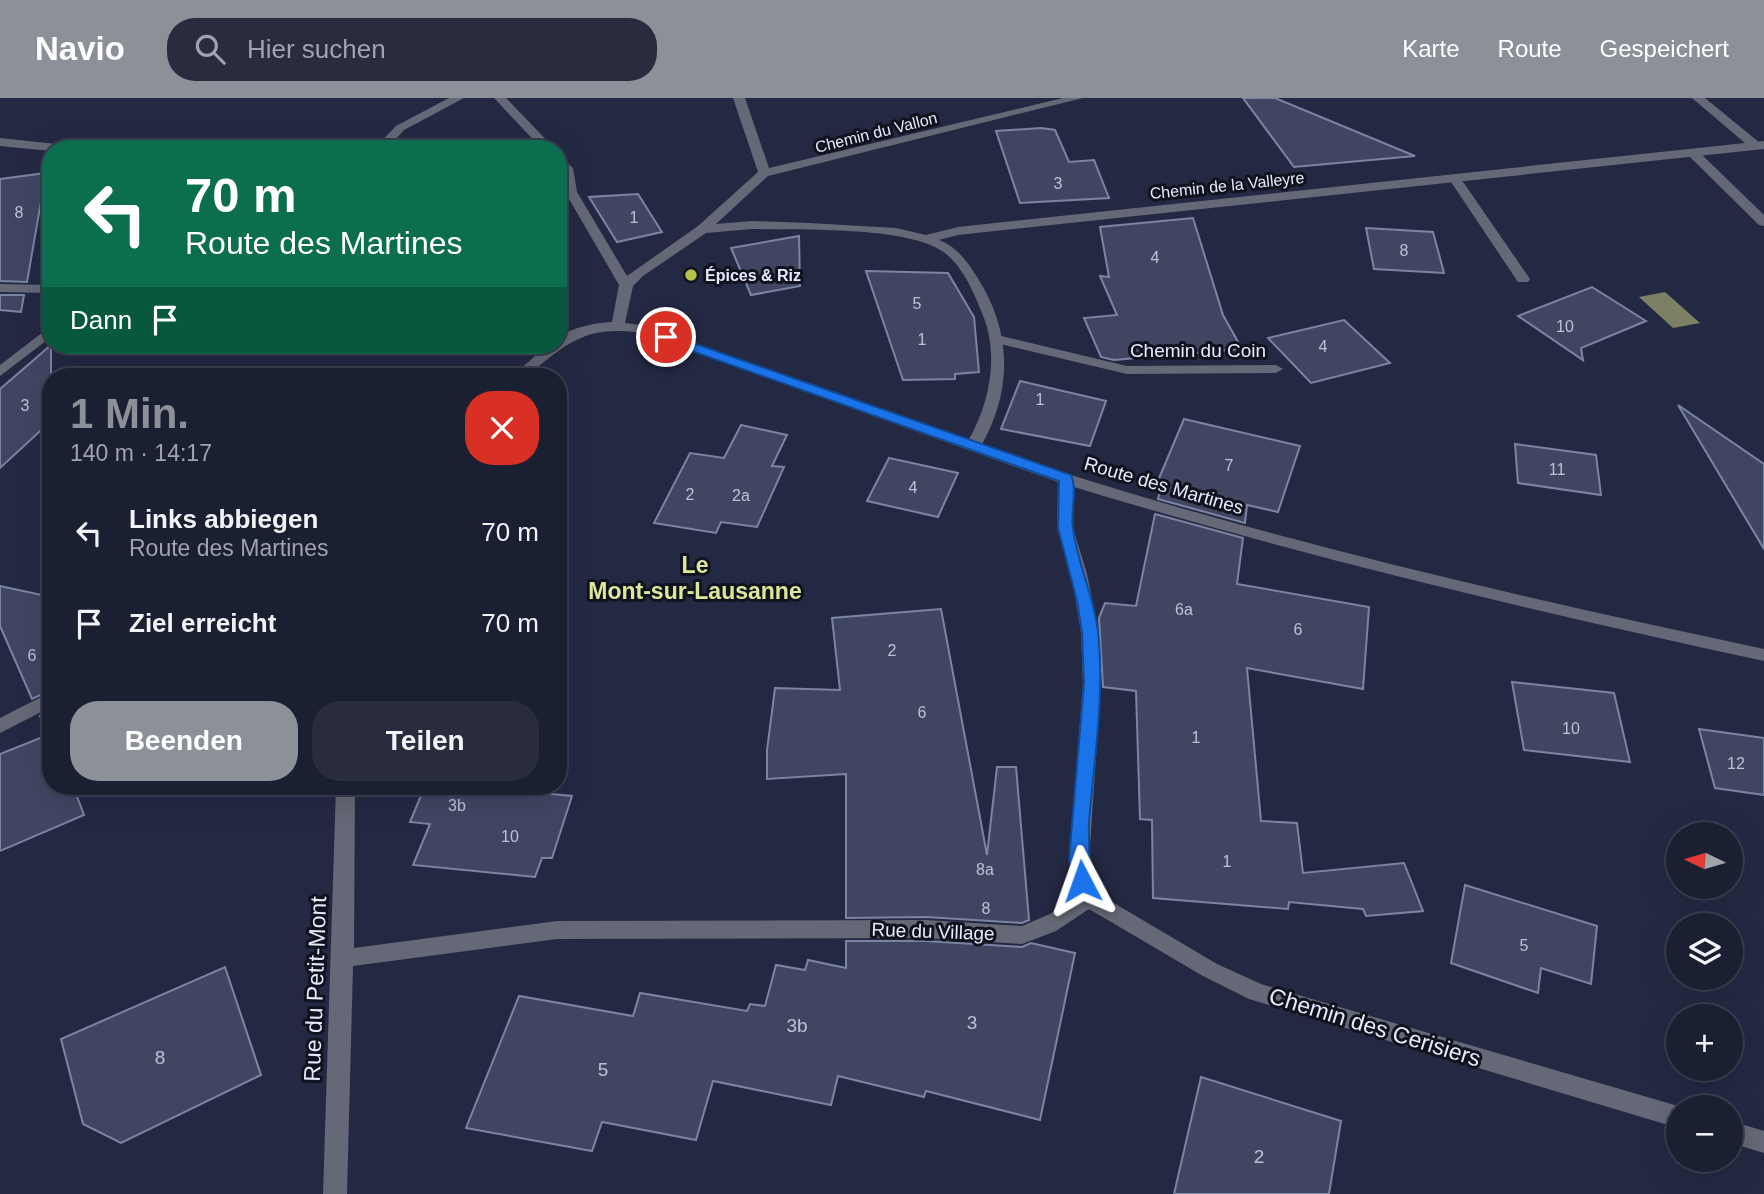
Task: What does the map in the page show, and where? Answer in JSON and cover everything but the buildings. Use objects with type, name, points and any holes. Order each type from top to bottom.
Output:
[{"type":"street","points":[[389,140],[400,128],[458,98]]},
{"type":"street","points":[[500,98],[540,140]]},
{"type":"street","points":[[618,325],[626,285],[645,267],[703,229],[764,173],[739,98]]},
{"type":"street","name":"Chemin du Vallon","points":[[764,173],[1077,98]]},
{"type":"street","name":"Chemin de la Valleyre","points":[[1698,98],[1760,146]]},
{"type":"street","points":[[0,142],[42,147]]},
{"type":"street","name":"Chemin de la Valleyre","points":[[703,229],[739,225],[809,227],[896,232],[926,239],[958,231],[1760,146]]},
{"type":"street","points":[[1694,154],[1764,222]]},
{"type":"street","points":[[1455,179],[1523,279]]},
{"type":"street","points":[[567,194],[626,285]]},
{"type":"street","points":[[926,239],[949,249],[959,260],[974,282],[997,340],[993,399],[985,428],[973,446]]},
{"type":"street","points":[[0,288],[42,289]]},
{"type":"street","name":"Route des Martines","points":[[567,337],[592,328],[618,325],[643,329],[1066,479],[1174,511],[1371,564],[1764,655]]},
{"type":"street","points":[[0,372],[42,337]]},
{"type":"street","name":"Chemin du Coin","points":[[997,340],[1127,370],[1276,369]]},
{"type":"street","points":[[528,368],[544,354]]},
{"type":"street","points":[[1066,479],[1065,528],[1079,575],[1090,632],[1093,683],[1079,860],[1088,898]]},
{"type":"street","points":[[0,726],[42,704]]},
{"type":"street","name":"Rue du Petit-Mont","points":[[335,1194],[343,958],[345,795]]},
{"type":"street","name":"Rue du Village","points":[[343,958],[557,930],[912,929],[1022,935],[1054,922],[1088,898]]},
{"type":"street","name":"Chemin des Cerisiers","points":[[1088,898],[1210,970],[1257,992],[1666,1113]]},
{"type":"street","points":[[1743,1136],[1764,1142]]},
{"type":"shaded area","points":[[1665,292],[1700,323],[1673,328],[1639,297]]},
{"type":"place","name":"Épices & Riz","points":[[691,275]]},
{"type":"district","name":"Le Mont-sur-Lausanne","points":[[695,578]]},
{"type":"route","points":[[666,337],[1066,479],[1065,528],[1085,601],[1093,683],[1080,826],[1079,860],[1082,881]]}]
